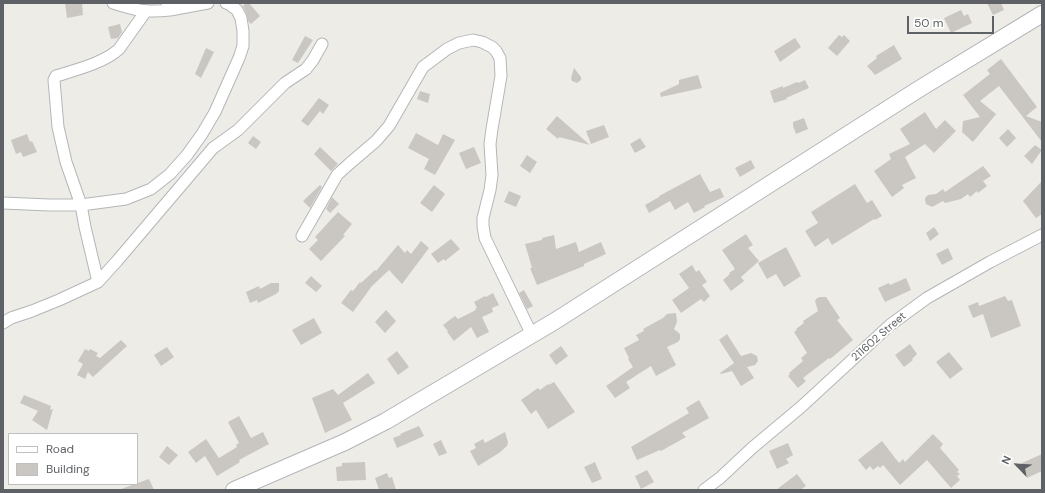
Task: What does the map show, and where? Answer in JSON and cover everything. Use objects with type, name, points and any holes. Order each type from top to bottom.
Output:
[{"type":"street","points":[[113,3],[146,11],[169,6],[208,3]]},
{"type":"street","points":[[3,203],[81,206],[126,199],[151,189],[170,174],[188,155],[215,112],[243,46],[241,18],[236,10],[226,3]]},
{"type":"street","points":[[98,282],[81,206],[66,162],[58,127],[54,80],[56,76],[81,68],[115,53],[146,11]]},
{"type":"street","points":[[234,490],[345,442],[386,421],[532,335],[673,247],[919,89],[1042,14]]},
{"type":"street","points":[[302,236],[337,176],[376,141],[389,126],[423,67],[459,42],[473,40],[482,42],[496,51],[500,58],[501,76],[490,144],[492,175],[490,190],[484,212],[483,226],[485,238],[532,335]]},
{"type":"street","points":[[3,323],[11,318],[32,311],[98,282],[213,148],[238,130],[285,83],[306,69],[322,44]]},
{"type":"street","name":"211602 Street","points":[[704,490],[720,478],[752,448],[801,407],[890,325],[927,298],[990,262],[1042,235]]},
{"type":"building","points":[[65,3],[82,3],[83,15],[67,18]]},
{"type":"building","points":[[246,3],[249,3],[260,16],[251,24],[248,21],[243,6]]},
{"type":"building","points":[[987,3],[1001,3],[1004,10],[993,15]]},
{"type":"building","points":[[961,10],[964,16],[968,14],[972,23],[951,33],[944,18]]},
{"type":"building","points":[[120,24],[122,32],[118,38],[111,39],[108,27]]},
{"type":"building","points":[[839,35],[842,37],[844,35],[850,41],[837,56],[828,48]]},
{"type":"building","points":[[305,36],[313,40],[298,63],[292,60]]},
{"type":"building","points":[[795,38],[801,47],[780,62],[774,51]]},
{"type":"building","points":[[894,45],[902,59],[875,75],[867,66],[877,58],[876,56]]},
{"type":"building","points":[[206,48],[214,52],[201,78],[195,74]]},
{"type":"building","points":[[1001,59],[1037,107],[1026,116],[1042,122],[1042,142],[999,86],[980,101],[996,114],[997,113],[973,142],[962,132],[963,121],[980,117],[963,95],[990,74],[987,70]]},
{"type":"building","points":[[574,68],[581,77],[581,80],[577,83],[572,81],[571,78]]},
{"type":"building","points":[[698,75],[702,88],[661,97],[660,93],[679,84],[679,80]]},
{"type":"building","points":[[805,80],[809,88],[786,98],[787,99],[774,103],[770,91]]},
{"type":"building","points":[[420,91],[430,94],[428,103],[417,99]]},
{"type":"building","points":[[319,98],[329,105],[323,114],[320,111],[308,126],[301,121]]},
{"type":"building","points":[[925,112],[936,129],[945,120],[956,131],[934,153],[925,144],[905,157],[916,178],[902,185],[904,188],[892,197],[874,171],[891,159],[889,154],[910,144],[900,129]]},
{"type":"building","points":[[557,116],[590,145],[559,137],[558,139],[546,129]]},
{"type":"building","points":[[804,118],[808,129],[796,134],[793,122]]},
{"type":"building","points":[[604,125],[609,137],[591,144],[586,131]]},
{"type":"building","points":[[1008,129],[1016,138],[1007,147],[999,138]]},
{"type":"building","points":[[416,133],[438,145],[443,134],[455,140],[435,175],[424,169],[429,159],[408,148]]},
{"type":"building","points":[[27,134],[30,142],[32,141],[37,152],[23,157],[21,152],[16,154],[11,140]]},
{"type":"building","points":[[253,136],[261,142],[256,149],[248,143]]},
{"type":"building","points":[[640,138],[646,147],[635,153],[630,144]]},
{"type":"building","points":[[1035,145],[1042,150],[1032,164],[1024,156]]},
{"type":"building","points":[[320,147],[338,164],[331,171],[314,154]]},
{"type":"building","points":[[474,147],[481,163],[466,169],[459,153]]},
{"type":"building","points":[[527,155],[537,162],[530,173],[520,166]]},
{"type":"building","points":[[751,160],[755,168],[740,177],[735,168]]},
{"type":"building","points":[[983,166],[991,176],[983,181],[987,186],[978,193],[977,191],[970,197],[968,194],[961,199],[945,203],[943,201],[932,207],[926,204],[925,198],[928,195],[936,194],[943,189],[945,192]]},
{"type":"building","points":[[700,174],[710,192],[720,188],[724,197],[704,206],[705,207],[694,213],[688,202],[675,210],[670,201],[649,213],[645,205]]},
{"type":"building","points":[[1042,181],[1042,214],[1036,218],[1023,201]]},
{"type":"building","points":[[855,184],[867,203],[872,200],[882,216],[875,220],[874,219],[832,245],[828,238],[815,247],[805,231],[818,223],[811,212]]},
{"type":"building","points":[[320,185],[322,187],[310,208],[303,201]]},
{"type":"building","points":[[434,185],[445,194],[432,212],[420,203]]},
{"type":"building","points":[[509,191],[521,196],[516,207],[504,202]]},
{"type":"building","points":[[332,197],[339,204],[330,213],[326,209]]},
{"type":"building","points":[[338,212],[352,224],[343,235],[345,236],[321,261],[309,249],[318,240],[315,237]]},
{"type":"building","points":[[934,227],[939,234],[930,241],[926,233]]},
{"type":"building","points":[[746,234],[753,245],[748,248],[759,261],[741,277],[744,281],[731,291],[723,280],[735,269],[722,250]]},
{"type":"building","points":[[554,235],[556,249],[576,242],[579,252],[601,242],[606,254],[584,264],[584,266],[537,285],[530,268],[532,268],[525,244],[542,240],[542,238]]},
{"type":"building","points":[[451,239],[460,249],[445,261],[444,259],[438,263],[431,254]]},
{"type":"building","points":[[421,241],[429,248],[402,284],[389,270],[372,286],[353,312],[341,303],[351,290],[353,291],[360,282],[361,283],[375,270],[376,271],[398,245],[405,253],[407,250],[411,254]]},
{"type":"building","points":[[786,247],[801,276],[784,287],[776,274],[767,279],[758,263]]},
{"type":"building","points":[[948,248],[953,259],[942,265],[936,254]]},
{"type":"building","points":[[692,265],[696,272],[699,270],[707,282],[702,285],[710,296],[704,302],[701,299],[681,313],[672,300],[689,288],[679,274]]},
{"type":"building","points":[[311,276],[322,286],[316,292],[305,283]]},
{"type":"building","points":[[906,278],[911,290],[885,302],[878,288],[889,283],[890,285]]},
{"type":"building","points":[[271,283],[279,283],[279,291],[276,294],[258,303],[257,300],[250,303],[246,292],[259,286],[260,289]]},
{"type":"building","points":[[524,290],[533,306],[527,309],[519,293]]},
{"type":"building","points":[[493,293],[499,305],[492,308],[493,312],[482,317],[489,332],[477,338],[471,327],[454,341],[443,325],[455,316],[458,319],[476,310],[475,309],[477,308],[474,302]]},
{"type":"building","points":[[1005,296],[1008,301],[1012,300],[1021,326],[991,338],[983,314],[973,318],[968,306],[978,302],[979,306]]},
{"type":"building","points":[[820,297],[826,297],[840,318],[837,320],[853,340],[830,359],[829,358],[803,378],[806,381],[798,388],[788,376],[790,374],[789,373],[803,361],[801,358],[807,353],[794,332],[804,323],[803,321],[818,311],[815,301]]},
{"type":"building","points":[[386,310],[396,321],[385,333],[375,322]]},
{"type":"building","points":[[676,313],[677,322],[674,329],[680,334],[680,339],[678,342],[667,347],[676,365],[656,376],[651,366],[626,382],[630,388],[615,398],[606,386],[633,367],[624,348],[639,340],[636,335],[644,331],[643,329],[663,318],[667,314]]},
{"type":"building","points":[[314,318],[322,333],[301,345],[292,330]]},
{"type":"building","points":[[727,334],[741,356],[751,353],[757,356],[758,361],[755,365],[747,367],[754,378],[741,386],[732,371],[720,373],[734,363],[719,340]]},
{"type":"building","points":[[121,340],[127,346],[93,377],[88,372],[85,379],[77,375],[83,364],[78,361],[85,349],[89,351],[90,349],[98,353],[96,356],[100,358]]},
{"type":"building","points":[[910,344],[917,354],[912,359],[913,360],[904,367],[895,355]]},
{"type":"building","points":[[561,346],[568,356],[556,365],[549,355]]},
{"type":"building","points":[[167,347],[174,357],[161,366],[154,355]]},
{"type":"building","points":[[397,351],[409,367],[398,375],[387,359]]},
{"type":"building","points":[[949,352],[963,369],[950,379],[936,362]]},
{"type":"building","points":[[368,373],[375,383],[343,403],[352,420],[325,433],[312,398],[333,389],[338,395]]},
{"type":"building","points":[[554,382],[575,412],[548,429],[536,410],[531,414],[521,400],[538,388],[540,390],[548,384],[549,385]]},
{"type":"building","points":[[24,395],[51,406],[50,410],[53,409],[47,430],[32,420],[38,411],[20,403]]},
{"type":"building","points":[[699,400],[709,418],[682,433],[686,437],[661,451],[660,450],[637,460],[631,447],[689,413],[686,408]]},
{"type":"building","points":[[239,416],[251,438],[263,432],[269,444],[239,460],[240,462],[217,476],[205,456],[196,463],[188,452],[206,439],[219,458],[237,447],[236,445],[239,443],[228,422]]},
{"type":"building","points":[[419,426],[424,436],[397,448],[393,438]]},
{"type":"building","points":[[505,432],[508,442],[507,446],[499,453],[478,466],[470,451],[476,448],[474,444],[483,439],[485,443]]},
{"type":"building","points":[[933,434],[943,444],[940,448],[959,470],[957,472],[960,474],[957,476],[960,480],[951,488],[927,460],[900,485],[883,465],[880,468],[878,466],[873,470],[870,466],[866,470],[858,460],[882,441],[899,463],[903,459],[905,462]]},
{"type":"building","points":[[441,440],[447,453],[439,456],[433,444]]},
{"type":"building","points":[[788,443],[793,455],[786,459],[789,463],[777,469],[769,451]]},
{"type":"building","points":[[167,446],[178,455],[169,465],[159,457]]},
{"type":"building","points":[[1042,454],[1042,471],[1027,478],[1022,463]]},
{"type":"building","points":[[365,462],[366,480],[337,481],[336,467],[342,466],[342,463]]},
{"type":"building","points":[[595,462],[602,479],[592,483],[584,467]]},
{"type":"building","points":[[647,470],[654,482],[641,489],[635,476]]},
{"type":"building","points":[[387,473],[389,478],[392,477],[396,490],[379,490],[375,478]]},
{"type":"building","points":[[797,474],[806,486],[800,490],[776,490]]},
{"type":"building","points":[[149,479],[154,490],[121,489],[132,485],[138,485],[138,483]]}]
